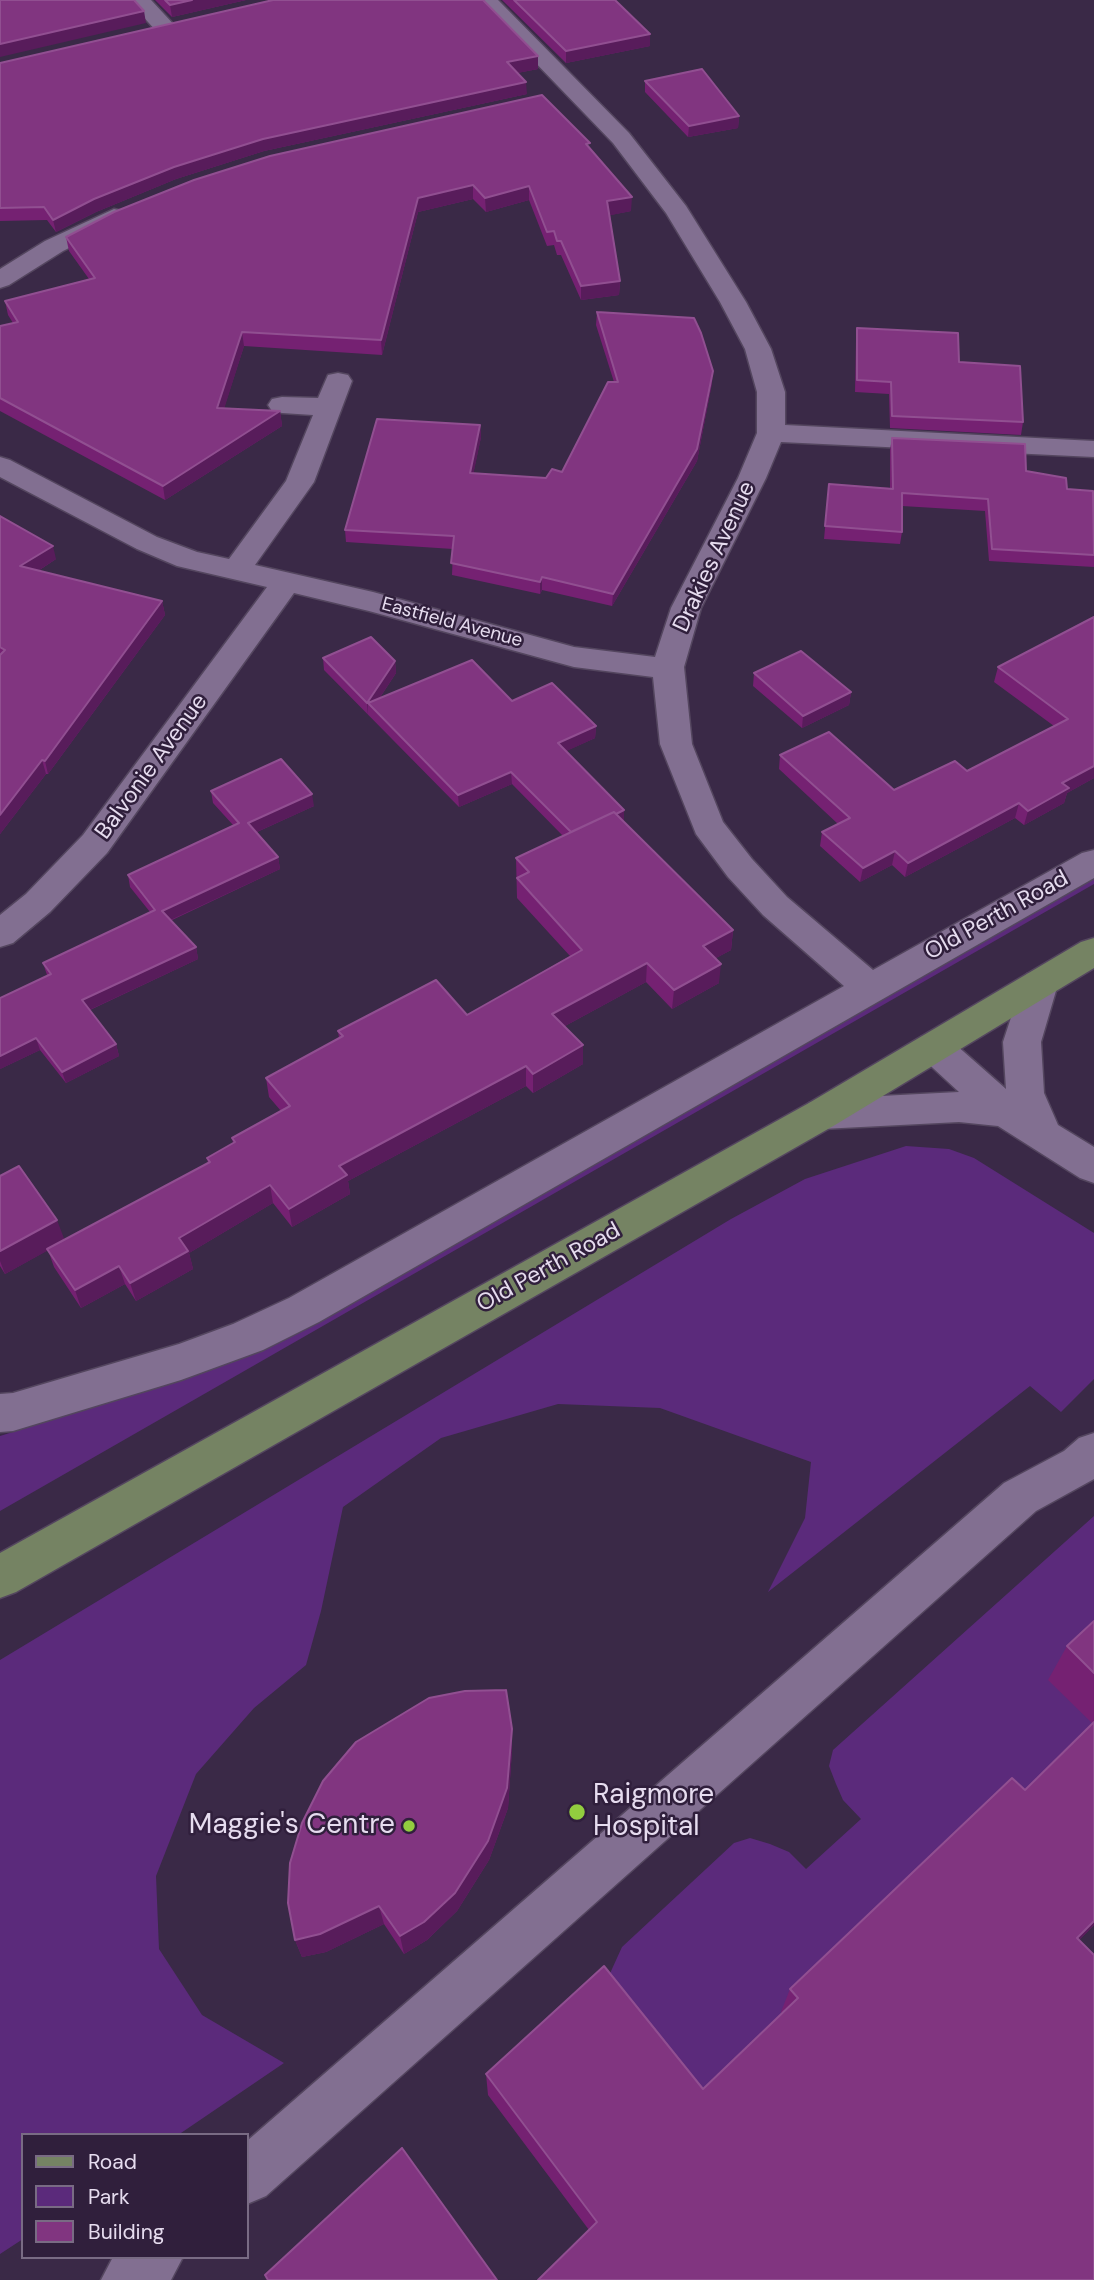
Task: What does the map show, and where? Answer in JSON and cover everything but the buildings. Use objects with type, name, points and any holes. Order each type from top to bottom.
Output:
[{"type":"main road","name":"Old Perth Road","points":[[0,1577],[822,1114],[1094,951]]},
{"type":"street","points":[[139,0],[166,28]]},
{"type":"street","name":"Drakies Avenue","points":[[486,0],[565,95],[621,138],[677,211],[733,302],[758,349],[771,392],[771,433],[752,478],[686,608],[668,667],[676,744],[708,826],[740,869],[775,906],[870,988]]},
{"type":"street","points":[[140,34],[192,22]]},
{"type":"street","points":[[0,280],[54,246],[106,219],[140,206]]},
{"type":"street","points":[[236,571],[300,482],[333,394],[282,405]]},
{"type":"street","points":[[771,433],[1094,449]]},
{"type":"street","name":"Eastfield Avenue","points":[[0,466],[147,543],[188,559],[373,602],[574,657],[643,667],[668,667]]},
{"type":"street","name":"Balvonie Avenue","points":[[0,934],[38,903],[95,845],[286,582]]},
{"type":"street","name":"Old Perth Road","points":[[0,1413],[13,1412],[181,1362],[248,1337],[304,1310],[1094,862]]},
{"type":"street","points":[[1040,984],[1022,1042],[1025,1093],[1043,1135]]},
{"type":"street","points":[[934,1046],[1006,1112],[1094,1167]]},
{"type":"street","points":[[822,1114],[958,1107],[1006,1112]]},
{"type":"street","points":[[248,2176],[1020,1497],[1079,1465],[1094,1452]]},
{"type":"street","points":[[129,2280],[153,2259]]},
{"type":"green space","points":[[1094,872],[1094,884],[0,1511],[0,1436],[196,1375],[253,1352]]},
{"type":"green space","points":[[906,1146],[949,1149],[974,1158],[1094,1233],[1094,1379],[1061,1412],[1030,1386],[768,1592],[805,1518],[811,1462],[660,1408],[558,1404],[441,1438],[343,1507],[321,1611],[306,1665],[254,1708],[196,1774],[156,1876],[159,1949],[202,2015],[284,2063],[181,2133],[21,2133],[21,2240],[0,2254],[0,1660],[731,1219],[805,1179]]},
{"type":"green space","points":[[1094,1516],[1094,1735],[781,2013],[788,2021],[850,2262],[602,1991],[622,1947],[734,1843],[750,1838],[770,1844],[789,1852],[806,1869],[861,1819],[843,1800],[836,1784],[829,1766],[833,1750]]},
{"type":"place","name":"Raigmore Hospital","points":[[577,1812]]},
{"type":"place","name":"Maggie's Centre","points":[[409,1826]]}]
